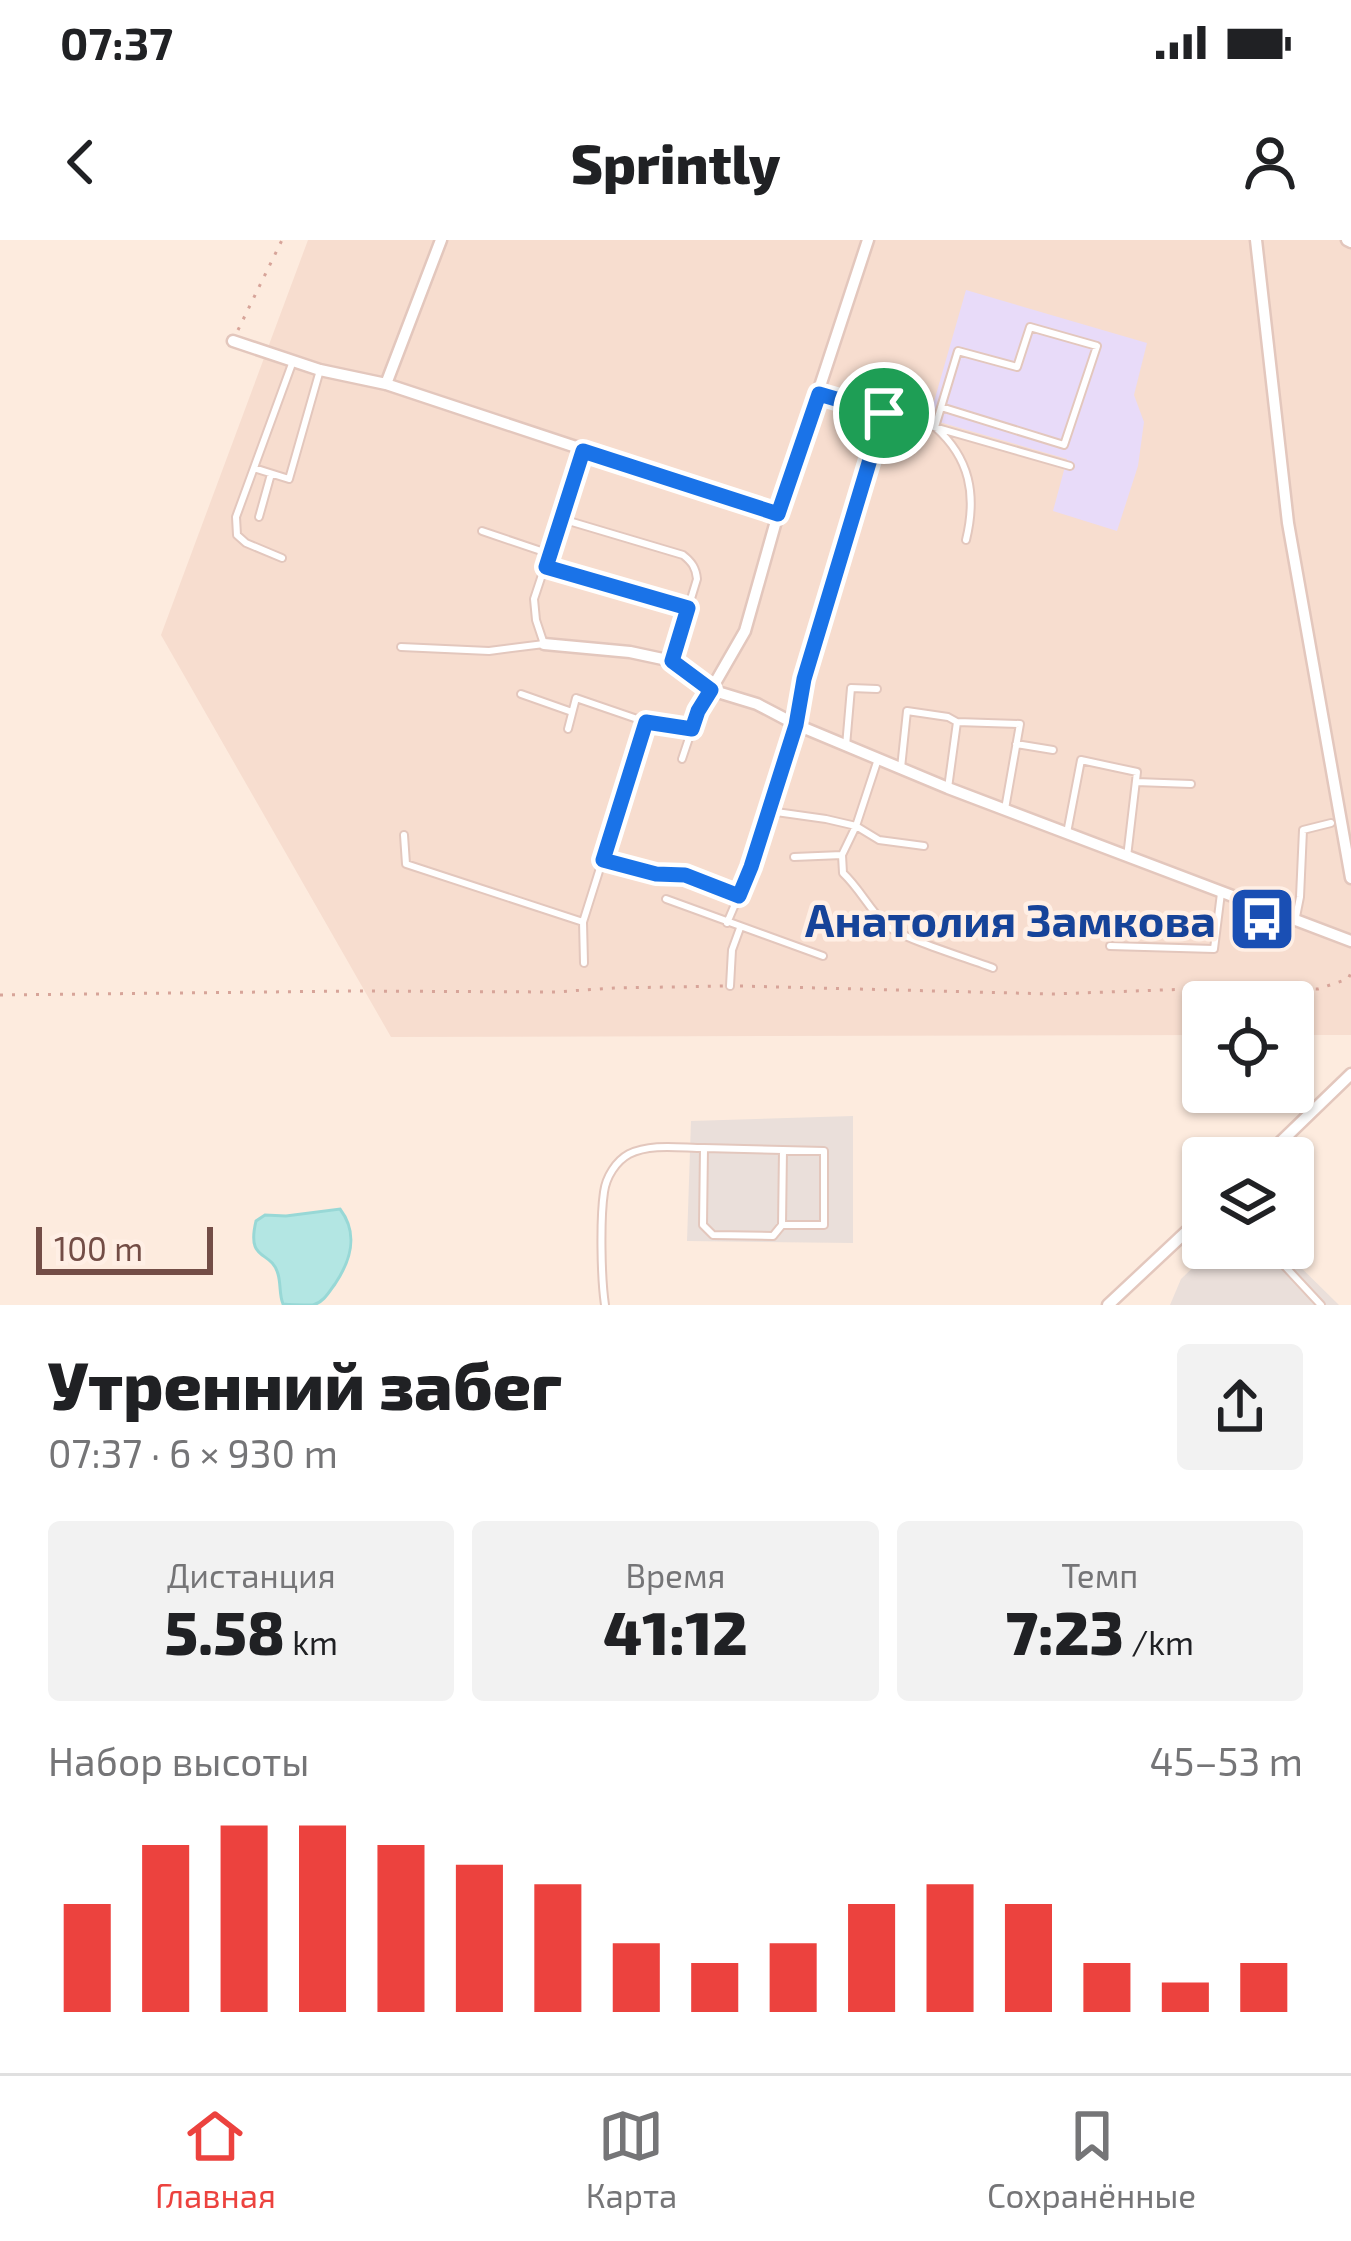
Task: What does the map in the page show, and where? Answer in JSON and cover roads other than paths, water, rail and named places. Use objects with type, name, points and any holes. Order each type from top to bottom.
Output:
[{"type":"street","points":[[386,384],[441,240]]},
{"type":"street","points":[[711,690],[745,631],[778,514],[868,240]]},
{"type":"street","points":[[1256,240],[1288,523],[1351,878]]},
{"type":"street","points":[[233,341],[320,370],[386,384],[778,514]]},
{"type":"street","points":[[544,644],[672,661],[711,690],[757,704],[846,746],[1351,941]]},
{"type":"street","points":[[1286,1137],[1351,1074]]},
{"type":"street","points":[[1108,1305],[1182,1236]]},
{"type":"lane","points":[[935,428],[941,407],[958,351],[1017,367],[1030,327],[1097,346],[1064,445],[941,407]]},
{"type":"lane","points":[[282,558],[246,544],[237,535],[236,517],[292,361]]},
{"type":"lane","points":[[254,468],[289,479],[320,370]]},
{"type":"lane","points":[[819,394],[1070,466]]},
{"type":"lane","points":[[728,923],[796,725],[804,679],[884,413]]},
{"type":"lane","points":[[935,428],[962,459],[971,484],[966,540]]},
{"type":"lane","points":[[401,646],[489,651],[544,644],[534,599],[583,451]]},
{"type":"lane","points":[[259,517],[271,474]]},
{"type":"lane","points":[[562,519],[683,555],[696,570],[672,661]]},
{"type":"lane","points":[[482,531],[550,554]]},
{"type":"lane","points":[[546,567],[688,608]]},
{"type":"lane","points":[[846,746],[851,688],[877,688]]},
{"type":"lane","points":[[682,759],[698,711],[711,690]]},
{"type":"lane","points":[[521,694],[572,712]]},
{"type":"lane","points":[[568,729],[575,698],[646,722],[692,729]]},
{"type":"lane","points":[[901,768],[907,711],[948,716],[957,722],[1020,724],[1005,808]]},
{"type":"lane","points":[[584,963],[584,922],[646,722]]},
{"type":"lane","points":[[948,788],[957,722]]},
{"type":"lane","points":[[1016,744],[1052,750]]},
{"type":"lane","points":[[878,759],[842,855],[843,873],[860,888],[889,929],[993,968]]},
{"type":"lane","points":[[1067,832],[1081,760],[1137,772],[1127,857]]},
{"type":"lane","points":[[1136,782],[1191,784]]},
{"type":"lane","points":[[769,811],[856,826],[878,840],[924,846]]},
{"type":"lane","points":[[1295,921],[1304,830],[1331,823]]},
{"type":"lane","points":[[404,836],[406,864],[584,922]]},
{"type":"lane","points":[[794,857],[842,855]]},
{"type":"lane","points":[[603,860],[656,874],[685,875],[739,896]]},
{"type":"lane","points":[[1110,946],[1214,949],[1221,892]]},
{"type":"lane","points":[[666,899],[823,956]]},
{"type":"lane","points":[[730,986],[732,950],[740,928]]},
{"type":"lane","points":[[605,1305],[604,1190],[611,1170],[627,1155],[650,1148],[824,1150],[824,1225],[782,1225]]},
{"type":"lane","points":[[704,1148],[704,1225],[713,1235],[772,1235],[782,1225],[783,1150]]},
{"type":"lane","points":[[1288,1269],[1321,1305]]},
{"type":"water","points":[[340,1209],[351,1237],[341,1275],[317,1304],[283,1304],[275,1266],[254,1243],[256,1221],[265,1215]]},
{"type":"place","name":"Анатолия Замкова","points":[[1262,919]]}]
